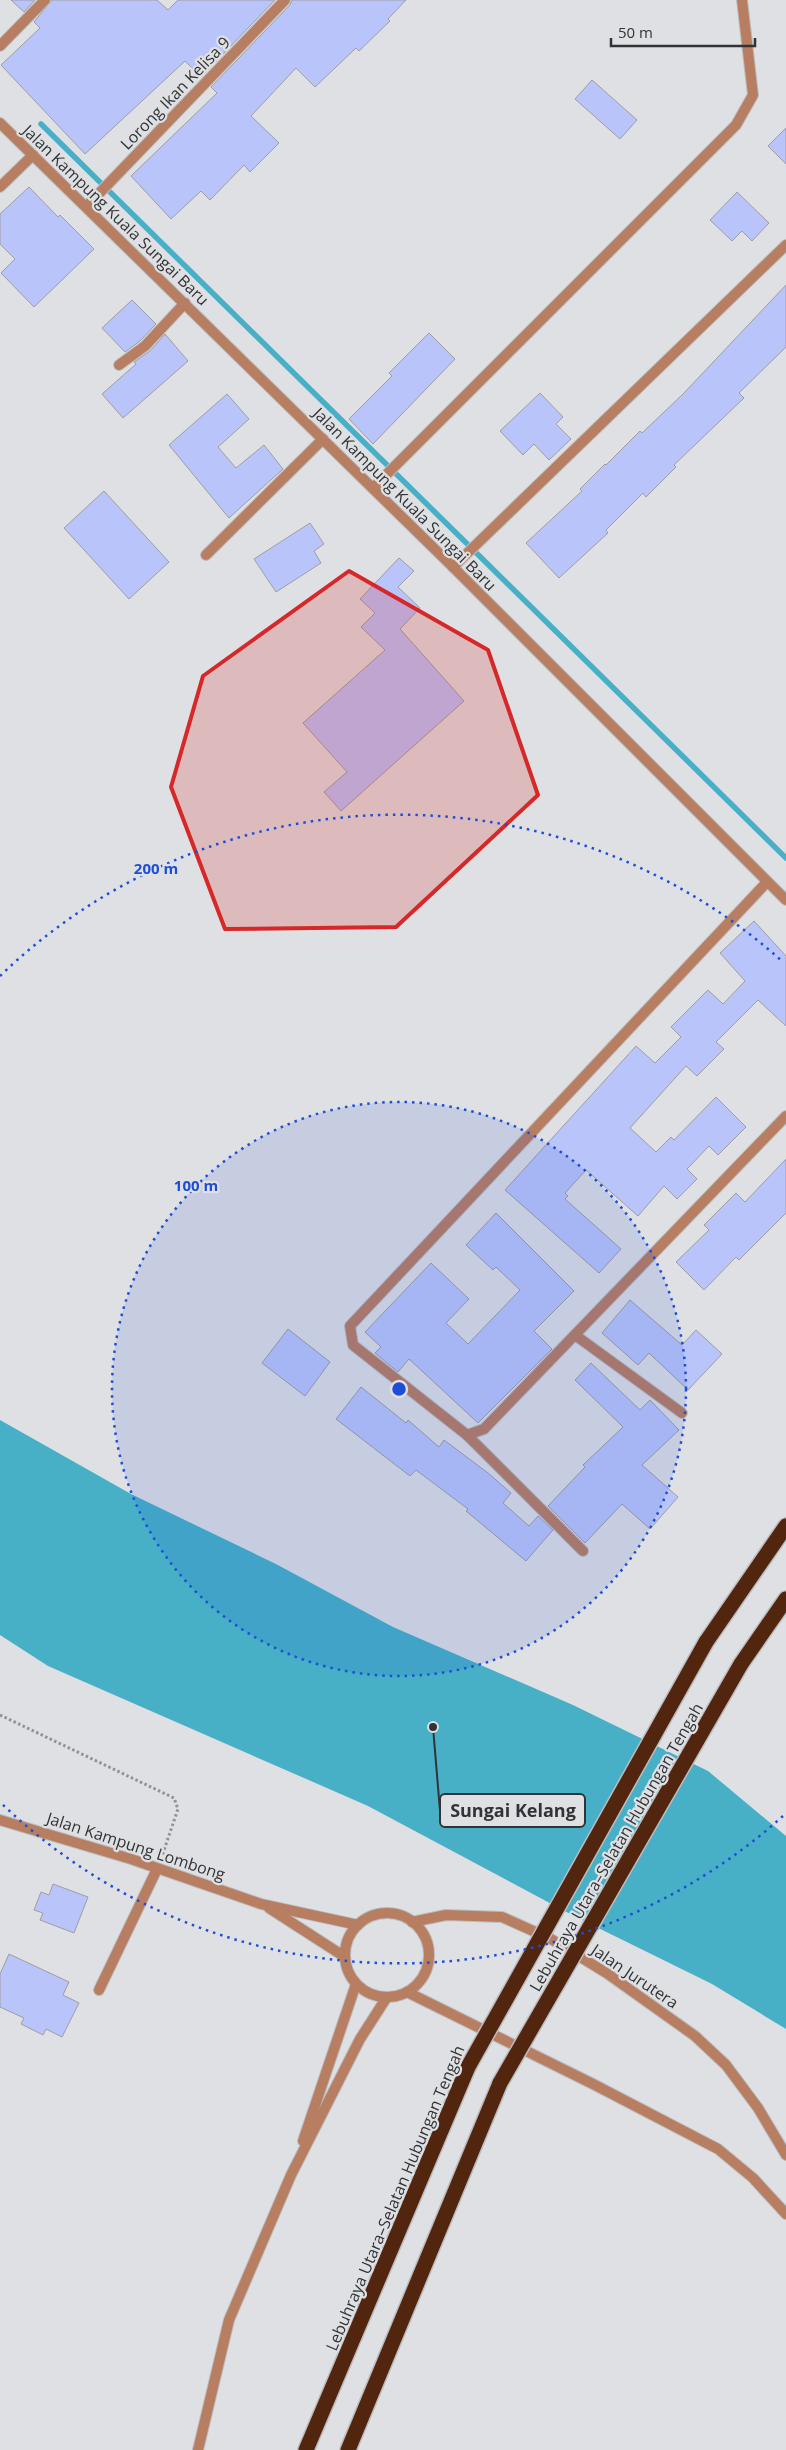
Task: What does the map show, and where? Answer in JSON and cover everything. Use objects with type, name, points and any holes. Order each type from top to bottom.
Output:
[{"type":"highway","name":"Lebuhraya Utara–Selatan Hubungan Tengah","points":[[306,2450],[468,2067],[706,1642],[786,1526]]},
{"type":"highway","name":"Lebuhraya Utara–Selatan Hubungan Tengah","points":[[348,2450],[500,2083],[741,1664],[786,1599]]},
{"type":"street","points":[[0,46],[45,0]]},
{"type":"street","name":"Lorong Ikan Kelisa 9","points":[[86,207],[285,0]]},
{"type":"street","points":[[376,484],[736,125],[753,95],[742,0]]},
{"type":"street","name":"Jalan Kampung Kuala Sungai Baru","points":[[0,123],[323,439],[376,484],[453,566],[786,900]]},
{"type":"street","points":[[0,187],[33,155]]},
{"type":"street","points":[[453,566],[786,245]]},
{"type":"street","points":[[119,366],[145,346],[185,303]]},
{"type":"street","points":[[206,555],[323,439]]},
{"type":"street","points":[[583,1551],[467,1434],[353,1345],[350,1326],[767,882]]},
{"type":"street","points":[[467,1434],[484,1429],[786,1116]]},
{"type":"street","points":[[575,1334],[682,1413]]},
{"type":"street","name":"Jalan Kampung Lombong","points":[[0,1820],[68,1839],[261,1904]]},
{"type":"street","points":[[100,1990],[157,1869]]},
{"type":"street","points":[[261,1904],[358,1925]]},
{"type":"street","points":[[261,1904],[345,1957]]},
{"type":"street","points":[[390,1913],[402,1916],[412,1922],[422,1932],[428,1945],[429,1959],[422,1978],[407,1992],[387,1997],[376,1996],[356,1984],[346,1967],[345,1957],[346,1945],[358,1925],[373,1916],[390,1913]]},
{"type":"street","name":"Jalan Jurutera","points":[[412,1922],[446,1915],[502,1918],[551,1939],[608,1974],[696,2036],[726,2065],[758,2108],[786,2155]]},
{"type":"street","points":[[291,2176],[356,1984]]},
{"type":"street","points":[[407,1992],[551,2063],[718,2149],[753,2178],[786,2214]]},
{"type":"street","points":[[198,2450],[229,2320],[291,2176],[360,2039],[387,1997]]},
{"type":"path","points":[[0,1715],[174,1798],[178,1809],[157,1869]]},
{"type":"highlighted area","points":[[349,571],[488,650],[538,795],[396,927],[225,929],[171,787],[203,676]]},
{"type":"water","points":[[0,1420],[131,1494],[276,1564],[393,1627],[573,1705],[708,1771],[786,1836],[786,2029],[712,1984],[574,1916],[368,1806],[48,1666],[0,1635]]},
{"type":"building","points":[[11,0],[35,0],[24,12]]},
{"type":"building","points":[[52,0],[157,0],[168,10],[178,0],[275,0],[201,77],[185,61],[85,154],[1,65],[40,28],[34,22]]},
{"type":"building","points":[[292,0],[406,0],[388,19],[390,21],[359,51],[356,48],[315,87],[296,68],[251,116],[279,143],[250,172],[244,165],[210,200],[201,191],[171,219],[131,176],[217,93],[211,87],[290,5]]},
{"type":"building","points":[[592,80],[637,120],[620,139],[575,99]]},
{"type":"building","points":[[786,128],[786,164],[768,146]]},
{"type":"building","points":[[29,187],[58,217],[60,215],[94,249],[34,307],[1,273],[15,259],[0,244],[0,214]]},
{"type":"building","points":[[737,192],[769,223],[752,241],[742,231],[732,241],[710,220]]},
{"type":"building","points":[[786,285],[786,347],[739,393],[744,398],[674,465],[676,467],[646,497],[643,493],[606,530],[608,533],[559,578],[526,543],[582,491],[580,489],[605,464],[640,431],[642,433],[683,394]]},
{"type":"building","points":[[132,300],[156,324],[140,341],[125,352],[102,328]]},
{"type":"building","points":[[429,333],[455,359],[373,444],[349,419],[392,376],[389,373]]},
{"type":"building","points":[[165,334],[188,361],[123,418],[102,394],[136,364],[134,362],[150,351]]},
{"type":"building","points":[[540,393],[563,417],[556,424],[571,439],[549,460],[534,444],[523,455],[500,431]]},
{"type":"building","points":[[227,394],[249,419],[218,447],[236,468],[264,445],[283,469],[229,518],[169,445]]},
{"type":"building","points":[[104,491],[169,562],[129,599],[64,528]]},
{"type":"building","points":[[310,523],[324,544],[314,551],[321,563],[276,592],[254,559]]},
{"type":"building","points":[[399,558],[414,571],[398,587],[420,608],[400,629],[464,701],[341,811],[324,792],[347,772],[303,723],[385,650],[361,627],[375,613],[360,599]]},
{"type":"building","points":[[754,921],[786,956],[786,1026],[758,1000],[716,1042],[724,1049],[697,1076],[686,1066],[630,1128],[656,1152],[671,1137],[674,1140],[716,1097],[746,1127],[718,1155],[709,1146],[687,1169],[697,1179],[677,1199],[664,1186],[638,1216],[586,1170],[565,1193],[568,1196],[565,1199],[621,1249],[599,1273],[505,1190],[636,1046],[655,1063],[681,1037],[671,1027],[708,990],[723,1004],[745,981],[720,953]]},
{"type":"building","points":[[786,1159],[786,1213],[739,1260],[736,1257],[704,1290],[676,1262],[709,1230],[704,1225],[736,1193],[745,1202]]},
{"type":"building","points":[[496,1213],[574,1291],[534,1331],[552,1349],[478,1423],[409,1359],[398,1372],[375,1353],[381,1347],[365,1332],[431,1263],[469,1299],[446,1323],[468,1344],[520,1290],[496,1267],[493,1270],[466,1245]]},
{"type":"building","points":[[630,1300],[682,1345],[696,1330],[722,1354],[688,1390],[649,1353],[638,1365],[602,1333]]},
{"type":"building","points":[[288,1329],[330,1362],[305,1396],[262,1363]]},
{"type":"building","points":[[591,1363],[640,1410],[650,1400],[679,1430],[642,1465],[678,1497],[650,1529],[622,1504],[585,1543],[548,1506],[585,1467],[583,1465],[623,1427],[575,1380]]},
{"type":"building","points":[[361,1387],[406,1423],[408,1420],[439,1447],[444,1440],[488,1473],[511,1493],[503,1503],[529,1526],[538,1516],[553,1530],[526,1561],[466,1511],[468,1509],[416,1470],[410,1476],[336,1419]]},
{"type":"building","points":[[53,1884],[88,1897],[74,1933],[40,1920],[43,1913],[34,1910],[41,1892],[49,1895]]},
{"type":"building","points":[[9,1954],[69,1982],[63,1995],[79,2003],[62,2037],[46,2029],[43,2035],[21,2024],[24,2018],[0,2007],[0,1974]]},
{"type":"waterway","points":[[41,124],[786,858]]},
{"type":"place","name":"Sungai Kelang","points":[[433,1727]]}]
